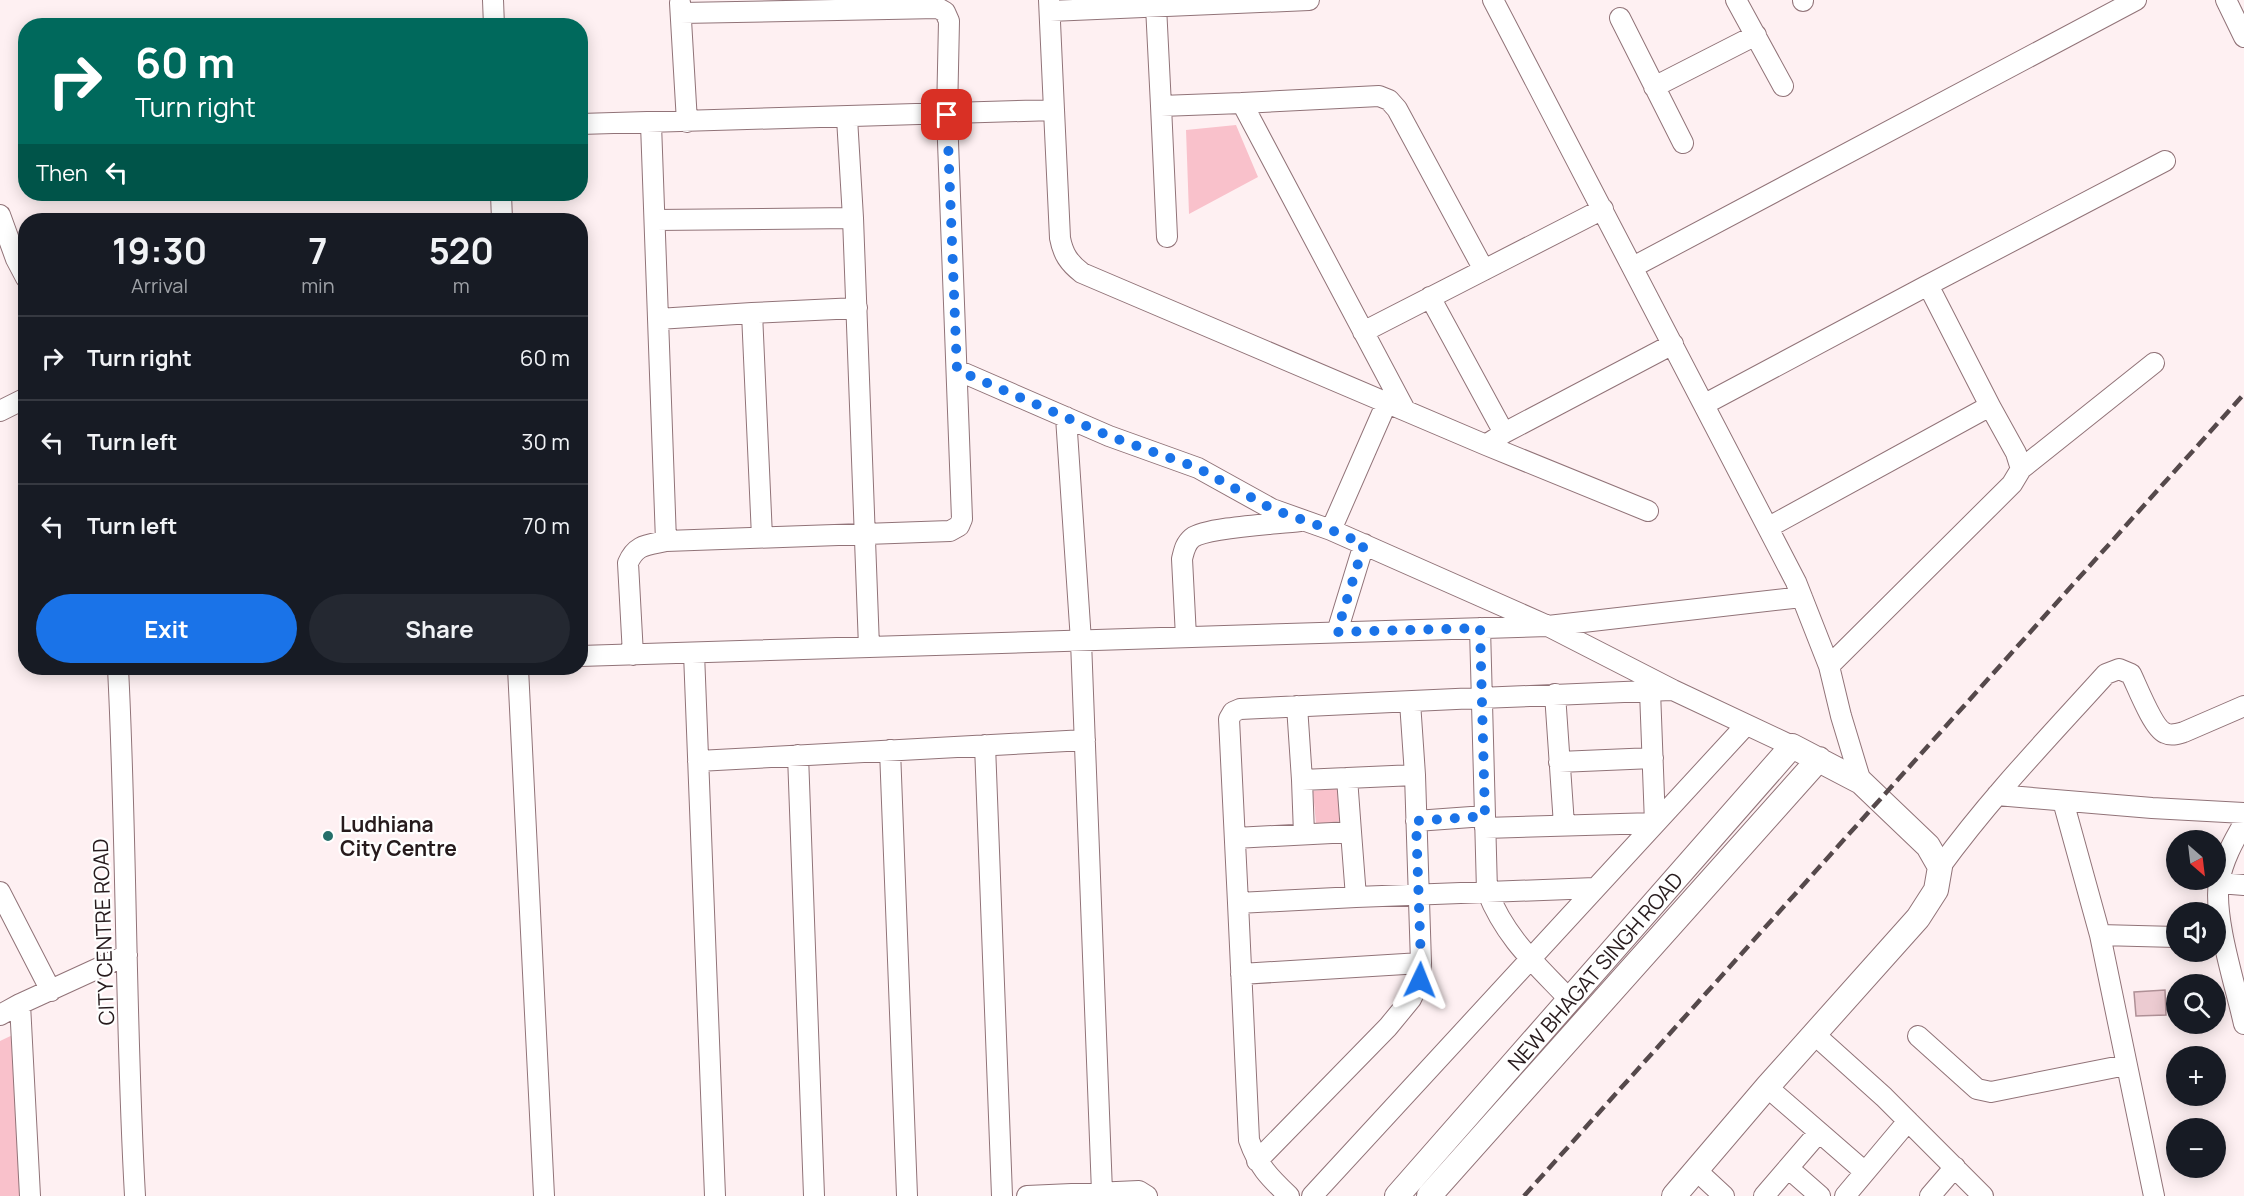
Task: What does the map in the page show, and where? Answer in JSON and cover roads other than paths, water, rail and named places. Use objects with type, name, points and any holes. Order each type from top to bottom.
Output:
[{"type":"street","points":[[493,0],[494,18]]},
{"type":"street","points":[[1309,0],[1156,6],[1049,5],[1060,238],[1063,252],[1070,264],[1082,273],[1486,446],[1648,511]]},
{"type":"street","points":[[1493,0],[1769,527],[1802,597],[1829,666],[1861,782]]},
{"type":"street","points":[[1737,0],[1783,86]]},
{"type":"street","points":[[1633,267],[2136,0]]},
{"type":"street","points":[[2226,0],[2244,37]]},
{"type":"street","points":[[1156,6],[1167,237]]},
{"type":"street","points":[[633,655],[628,562],[632,552],[642,546],[666,541],[865,532],[950,531],[958,526],[962,519],[947,115],[949,21],[945,12],[938,8],[680,7],[687,122]]},
{"type":"street","points":[[1620,18],[1683,143]]},
{"type":"street","points":[[1653,87],[1755,35]]},
{"type":"street","points":[[1161,106],[1379,96],[1389,100],[1397,109],[1484,270]]},
{"type":"street","points":[[1242,103],[1406,410]]},
{"type":"street","points":[[588,124],[651,124],[1054,110]]},
{"type":"street","points":[[847,118],[857,308],[869,647]]},
{"type":"street","points":[[651,124],[666,541]]},
{"type":"street","points":[[1705,404],[2165,161]]},
{"type":"street","points":[[1363,332],[1603,209]]},
{"type":"street","points":[[0,214],[18,263]]},
{"type":"street","points":[[655,220],[853,218]]},
{"type":"street","points":[[1928,285],[2016,453],[2021,469]]},
{"type":"street","points":[[1430,297],[1504,434]]},
{"type":"street","points":[[658,319],[857,308]]},
{"type":"street","points":[[752,313],[762,537]]},
{"type":"street","points":[[1486,446],[1504,434],[1673,344]]},
{"type":"street","points":[[1829,666],[2012,484],[2021,469],[2154,363]]},
{"type":"street","points":[[957,370],[1109,436],[1198,468],[1272,509],[1331,530],[1548,626],[1673,690],[1819,759],[1861,782],[1928,846],[1940,867]]},
{"type":"street","points":[[0,411],[18,402]]},
{"type":"street","points":[[1331,530],[1387,402]]},
{"type":"street","points":[[1769,527],[1990,405]]},
{"type":"street","points":[[1066,417],[1081,640],[1102,1192]]},
{"type":"street","points":[[1186,637],[1182,559],[1184,547],[1190,539],[1213,531],[1302,521]]},
{"type":"street","points":[[1337,632],[1364,544]]},
{"type":"street","points":[[588,656],[1548,626],[1802,597]]},
{"type":"street","points":[[1480,628],[1487,891],[1496,915],[1512,939],[1570,1000]]},
{"type":"street","points":[[694,653],[715,1196]]},
{"type":"street","points":[[1674,1196],[1767,1087],[1918,918],[1936,890],[1940,867],[1966,831],[2106,674],[2119,669],[2131,674],[2156,725],[2163,733],[2174,735],[2184,732],[2244,706]]},
{"type":"street","name":"CITY CENTRE ROAD","points":[[118,675],[135,1196]]},
{"type":"street","points":[[518,675],[544,1196]]},
{"type":"street","points":[[1289,1196],[1269,1177],[1257,1161],[1249,1140],[1229,719],[1233,712],[1240,709],[1410,702],[1482,696],[1673,690]]},
{"type":"street","points":[[1650,691],[1655,823]]},
{"type":"street","points":[[1555,694],[1563,825]]},
{"type":"street","points":[[1257,1161],[1380,1035],[1411,999],[1420,980],[1415,775],[1410,702]]},
{"type":"street","points":[[1297,706],[1304,834]]},
{"type":"street","points":[[1312,1196],[1746,724]]},
{"type":"street","points":[[698,761],[1085,740]]},
{"type":"street","points":[[985,745],[1002,1196]]},
{"type":"street","name":"NEW BHAGAT SINGH ROAD","points":[[1397,1196],[1792,746]]},
{"type":"street","points":[[890,750],[907,1196]]},
{"type":"street","points":[[798,755],[814,1196]]},
{"type":"street","points":[[1559,762],[1653,758]]},
{"type":"street","name":"NEW BHAGAT SINGH ROAD","points":[[1429,1196],[1819,759]]},
{"type":"street","points":[[1302,780],[1415,775]]},
{"type":"street","points":[[1347,778],[1356,897]]},
{"type":"street","points":[[1996,795],[2244,813]]},
{"type":"street","points":[[2063,801],[2100,936],[2154,1196]]},
{"type":"street","points":[[1416,821],[1563,825],[1655,823]]},
{"type":"street","points":[[2226,855],[2244,823]]},
{"type":"street","points":[[1235,838],[1351,832]]},
{"type":"street","points":[[2226,884],[2244,885]]},
{"type":"street","points":[[1238,903],[1595,888]]},
{"type":"street","points":[[0,892],[51,991]]},
{"type":"street","points":[[2100,936],[2166,937]]},
{"type":"street","points":[[2226,938],[2244,940]]},
{"type":"street","points":[[2226,951],[2244,1024]]},
{"type":"street","points":[[0,1015],[126,955]]},
{"type":"street","points":[[2229,958],[2244,977]]},
{"type":"street","points":[[1241,974],[1421,963]]},
{"type":"street","points":[[20,1004],[30,1196]]},
{"type":"street","points":[[1814,1034],[1908,1121],[1983,1196]]},
{"type":"street","points":[[1918,1036],[1966,1081],[1977,1089],[1991,1092],[2126,1065]]},
{"type":"street","points":[[1767,1087],[1865,1172]]},
{"type":"street","points":[[1845,1196],[1908,1121]]},
{"type":"street","points":[[1764,1196],[1819,1132]]},
{"type":"street","points":[[1930,1196],[1955,1167]]},
{"type":"street","points":[[1788,1168],[1820,1196]]},
{"type":"street","points":[[1696,1171],[1724,1196]]},
{"type":"street","points":[[1028,1196],[1139,1191],[1148,1196]]},
{"type":"railway","points":[[1524,1196],[2244,394]]},
{"type":"place","name":"Ludhiana City Centre","points":[[328,836]]}]
